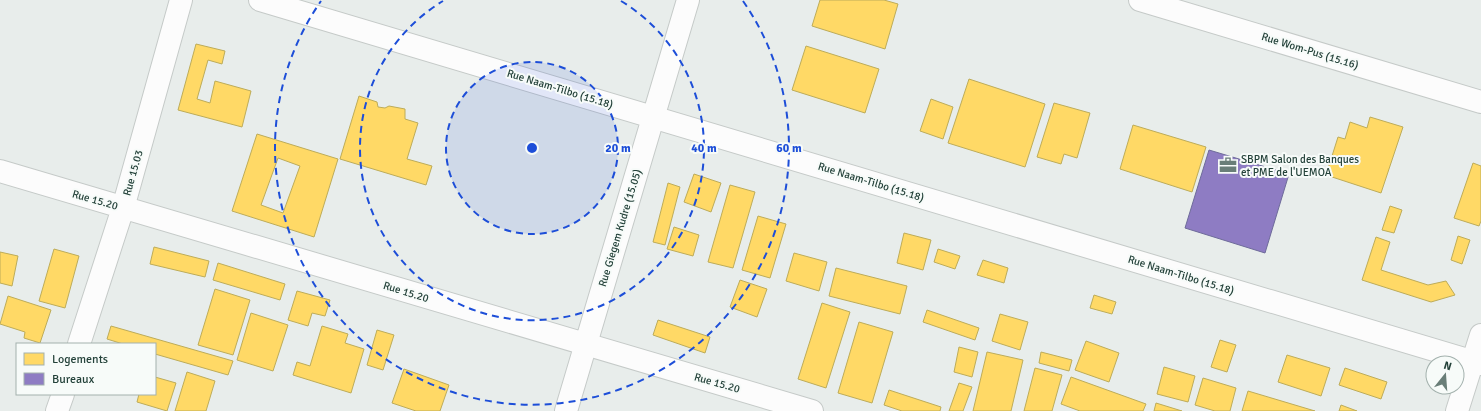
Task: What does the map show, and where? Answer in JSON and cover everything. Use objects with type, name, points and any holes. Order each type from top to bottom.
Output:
[{"type":"street","name":"Rue 15.03","points":[[79,343],[123,208],[181,0]]},
{"type":"street","name":"Rue Naam-Tilbo (15.18)","points":[[260,0],[1476,363]]},
{"type":"street","name":"Rue Giegem Kudre (15.05)","points":[[566,411],[688,0]]},
{"type":"street","name":"Rue Wom-Pus (15.16)","points":[[1140,0],[1481,102]]},
{"type":"street","name":"Rue 15.20","points":[[0,171],[812,411]]},
{"type":"street","points":[[1457,411],[1476,363],[1481,335]]},
{"type":"street","points":[[57,411],[63,395]]},
{"type":"building: Logements","points":[[820,0],[884,0],[898,4],[885,49],[812,26]]},
{"type":"building: Logements","points":[[196,44],[225,51],[222,64],[208,60],[197,99],[210,103],[215,81],[251,91],[242,127],[178,110]]},
{"type":"building: Logements","points":[[806,46],[879,69],[865,113],[792,90]]},
{"type":"building: Logements","points":[[969,79],[1045,104],[1025,167],[948,143]]},
{"type":"building: Logements","points":[[359,96],[377,102],[378,107],[385,108],[389,106],[405,109],[405,119],[418,123],[407,159],[432,166],[426,185],[340,159]]},
{"type":"building: Logements","points":[[931,99],[953,107],[943,139],[920,131]]},
{"type":"building: Logements","points":[[1054,103],[1090,113],[1077,158],[1064,154],[1061,164],[1037,157]]},
{"type":"building: Logements","points":[[1370,117],[1403,127],[1381,193],[1326,175],[1338,137],[1345,139],[1350,122],[1367,128]]},
{"type":"building: Logements","points":[[1133,125],[1206,147],[1192,192],[1120,169]]},
{"type":"building: Logements","points":[[257,134],[338,159],[314,237],[232,211]],"holes":[[[278,158],[300,166],[283,213],[261,205]]]},
{"type":"building: Logements","points":[[1473,163],[1481,166],[1481,221],[1479,226],[1454,218]]},
{"type":"building: Logements","points":[[694,174],[721,183],[711,212],[684,202]]},
{"type":"building: Logements","points":[[668,183],[680,187],[665,245],[653,242]]},
{"type":"building: Logements","points":[[730,185],[755,192],[733,268],[708,262]]},
{"type":"building: Logements","points":[[1390,206],[1402,210],[1394,233],[1382,230]]},
{"type":"building: Logements","points":[[758,216],[786,224],[770,278],[742,270]]},
{"type":"building: Logements","points":[[674,227],[699,235],[693,256],[667,249]]},
{"type":"building: Logements","points":[[904,233],[931,240],[923,270],[897,263]]},
{"type":"building: Logements","points":[[1458,236],[1470,240],[1462,264],[1451,260]]},
{"type":"building: Logements","points":[[1376,237],[1390,242],[1381,270],[1428,285],[1446,281],[1455,295],[1431,302],[1362,280]]},
{"type":"building: Logements","points":[[154,247],[209,261],[205,277],[150,264]]},
{"type":"building: Logements","points":[[54,249],[79,256],[65,308],[39,301]]},
{"type":"building: Logements","points":[[938,249],[960,256],[955,269],[934,262]]},
{"type":"building: Logements","points":[[0,252],[18,256],[12,286],[0,283]]},
{"type":"building: Logements","points":[[794,253],[827,262],[819,291],[786,281]]},
{"type":"building: Logements","points":[[983,260],[1008,268],[1004,283],[977,275]]},
{"type":"building: Logements","points":[[218,263],[285,284],[280,300],[213,280]]},
{"type":"building: Logements","points":[[836,268],[907,286],[900,314],[829,296]]},
{"type":"building: Logements","points":[[740,280],[767,289],[757,317],[730,307]]},
{"type":"building: Logements","points":[[215,289],[250,300],[233,355],[198,345]]},
{"type":"building: Logements","points":[[297,291],[330,300],[325,316],[312,313],[308,326],[288,320]]},
{"type":"building: Logements","points":[[1094,295],[1116,302],[1112,314],[1090,308]]},
{"type":"building: Logements","points":[[8,296],[51,310],[40,343],[24,338],[25,332],[0,324]]},
{"type":"building: Logements","points":[[822,303],[850,312],[826,388],[798,379]]},
{"type":"building: Logements","points":[[927,310],[979,328],[975,340],[923,322]]},
{"type":"building: Logements","points":[[251,313],[288,325],[273,371],[237,360]]},
{"type":"building: Logements","points":[[1000,314],[1028,322],[1020,350],[992,341]]},
{"type":"building: Logements","points":[[658,320],[710,337],[705,353],[653,335]]},
{"type":"building: Logements","points":[[859,322],[893,332],[872,403],[838,393]]},
{"type":"building: Logements","points":[[111,326],[233,361],[228,375],[156,354],[156,343],[120,343],[107,339]]},
{"type":"building: Logements","points":[[322,326],[348,334],[345,343],[364,349],[351,393],[293,375],[297,362],[310,366]]},
{"type":"building: Logements","points":[[377,330],[394,335],[383,370],[367,365]]},
{"type":"building: Logements","points":[[1220,340],[1236,345],[1227,372],[1211,367]]},
{"type":"building: Logements","points":[[1086,341],[1119,353],[1109,382],[1075,370]]},
{"type":"building: Logements","points":[[959,347],[978,352],[972,377],[954,372]]},
{"type":"building: Logements","points":[[987,352],[1023,360],[1011,411],[973,411]]},
{"type":"building: Logements","points":[[1041,352],[1072,360],[1069,371],[1039,363]]},
{"type":"building: Logements","points":[[1287,355],[1330,368],[1321,396],[1278,382]]},
{"type":"building: Logements","points":[[1164,367],[1195,376],[1188,402],[1157,394]]},
{"type":"building: Logements","points":[[1035,368],[1062,375],[1052,411],[1024,411]]},
{"type":"building: Logements","points":[[1345,368],[1387,382],[1381,399],[1339,385]]},
{"type":"building: Logements","points":[[404,369],[449,385],[440,411],[416,411],[392,403]]},
{"type":"building: Logements","points":[[187,372],[215,381],[206,411],[175,411]]},
{"type":"building: Logements","points":[[156,377],[176,383],[167,411],[137,402],[139,395],[156,395]]},
{"type":"building: Logements","points":[[1071,377],[1146,404],[1143,411],[1080,411],[1061,404]]},
{"type":"building: Logements","points":[[1203,378],[1236,388],[1230,411],[1215,411],[1195,405]]},
{"type":"building: Logements","points":[[959,383],[972,387],[963,411],[949,411]]},
{"type":"building: Logements","points":[[889,390],[941,407],[940,411],[902,411],[884,405]]},
{"type":"building: Logements","points":[[1248,391],[1315,411],[1242,411]]},
{"type":"building: Logements","points":[[1156,403],[1182,411],[1154,411]]},
{"type":"building: Logements","points":[[1341,405],[1357,411],[1339,411]]},
{"type":"building: Bureaux","points":[[1209,150],[1289,174],[1265,253],[1185,228]]},
{"type":"place","name":"SBPM Salon des Banques et PME de l'UEMOA","points":[[1228,165]]}]
